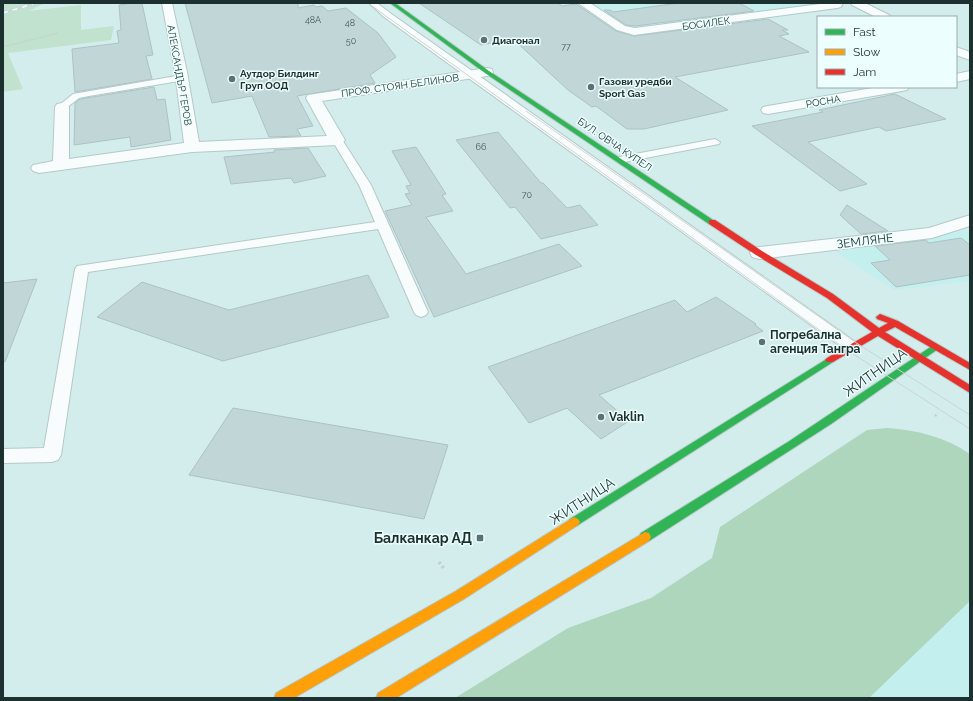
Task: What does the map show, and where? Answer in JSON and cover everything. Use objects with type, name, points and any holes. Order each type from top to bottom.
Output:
[{"type":"main road","name":"БУЛ. ОВЧА КУПЕЛ","points":[[392,3],[487,72],[759,253],[830,296],[878,332],[970,390]]},
{"type":"main road","name":"БУЛ. ОВЧА КУПЕЛ","points":[[830,296],[895,323],[970,367]]},
{"type":"main road","name":"ЖИТНИЦА","points":[[281,698],[460,595],[852,347],[895,323]]},
{"type":"main road","name":"ЖИТНИЦА","points":[[382,698],[766,462],[877,389],[935,347]]},
{"type":"street","name":"АЛЕКСАНДЪР ГЕРОВ","points":[[167,3],[182,78],[192,148]]},
{"type":"street","name":"БОСИЛЕК","points":[[583,3],[621,28],[634,32],[851,3]]},
{"type":"street","points":[[856,3],[883,16]]},
{"type":"street","points":[[957,45],[970,43]]},
{"type":"street","points":[[957,51],[970,56]]},
{"type":"street","name":"ПРОФ. СТОЯН БЕЛИНОВ","points":[[337,140],[313,98],[487,72]]},
{"type":"street","points":[[957,78],[970,75]]},
{"type":"street","name":"РОСНА","points":[[768,110],[896,88]]},
{"type":"street","points":[[60,165],[62,107]]},
{"type":"street","points":[[39,168],[192,148],[337,140]]},
{"type":"street","name":"ЗЕМЛЯНЕ","points":[[759,253],[932,233],[970,220]]},
{"type":"lane","points":[[372,3],[852,347]]},
{"type":"lane","points":[[62,107],[76,96],[182,78]]},
{"type":"lane","points":[[337,140],[365,185],[421,312]]},
{"type":"lane","points":[[619,160],[715,142]]},
{"type":"lane","points":[[3,456],[52,455],[82,269],[382,225]]},
{"type":"path","points":[[3,47],[58,33]]},
{"type":"path","points":[[935,416],[938,413]]},
{"type":"path","points":[[439,562],[445,570]]},
{"type":"shaded area","points":[[587,3],[820,4],[643,28],[627,28]]},
{"type":"shaded area","points":[[970,230],[970,281],[894,290],[836,252]]},
{"type":"shaded area","points":[[970,601],[970,698],[869,698]]},
{"type":"green space","points":[[3,3],[45,3],[29,11],[81,5],[81,30],[114,26],[111,40],[8,53],[23,89],[3,92]]},
{"type":"green space","points":[[887,428],[930,435],[951,443],[970,454],[970,601],[869,698],[455,698],[568,628],[651,598],[712,558],[720,527],[867,430]]},
{"type":"building","points":[[142,3],[153,55],[146,56],[152,79],[75,92],[72,49],[119,43],[117,31],[121,30],[119,5]]},
{"type":"building","points":[[185,3],[298,3],[298,8],[314,5],[316,7],[322,6],[328,11],[346,8],[378,33],[396,57],[370,75],[375,83],[297,96],[313,126],[297,129],[301,136],[269,137],[252,96],[212,103]]},
{"type":"building","points":[[419,3],[558,3],[562,6],[576,4],[616,31],[634,36],[768,19],[788,30],[782,30],[789,34],[779,36],[809,52],[675,77],[728,110],[644,129],[627,129],[596,106],[592,107],[568,90],[513,39],[481,45]]},
{"type":"building","points":[[679,3],[739,3],[754,11],[635,26],[626,25],[604,10],[610,10],[613,12]]},
{"type":"building","points":[[154,87],[157,100],[165,99],[171,140],[131,147],[130,137],[74,145],[75,103],[80,99]]},
{"type":"building","points":[[895,94],[946,119],[886,131],[879,127],[808,142],[867,184],[840,191],[752,126],[823,112],[819,110]]},
{"type":"building","points":[[498,132],[541,183],[543,183],[567,208],[580,205],[598,225],[541,239],[515,207],[510,208],[456,140]]},
{"type":"building","points":[[416,147],[446,194],[442,195],[453,211],[426,217],[466,274],[559,244],[582,266],[434,317],[385,211],[412,205],[405,194],[410,193],[406,186],[411,185],[392,151]]},
{"type":"building","points":[[308,148],[326,176],[294,183],[291,178],[231,184],[224,157],[275,152],[274,150]]},
{"type":"building","points":[[847,205],[888,231],[861,234],[840,215]]},
{"type":"building","points":[[961,238],[970,245],[970,275],[896,287],[871,263],[890,260],[875,246],[926,240],[929,243]]},
{"type":"building","points":[[368,275],[389,317],[223,361],[97,317],[142,282],[229,310]]},
{"type":"building","points":[[37,279],[5,362],[3,362],[3,283]]},
{"type":"building","points":[[716,297],[756,324],[755,325],[763,331],[599,395],[629,421],[601,439],[567,408],[529,423],[488,367],[675,300],[687,312]]},
{"type":"building","points":[[233,408],[448,445],[424,519],[189,475]]},
{"type":"tram line","points":[[368,3],[847,350],[970,429]]},
{"type":"tram line","points":[[526,111],[858,344],[970,415]]},
{"type":"railway","points":[[3,13],[33,4]]},
{"type":"traffic: fast","points":[[392,3],[487,72],[712,222]]},
{"type":"traffic: fast","points":[[645,537],[828,421],[935,347]]},
{"type":"traffic: fast","points":[[574,522],[830,360]]},
{"type":"traffic: slow","points":[[281,698],[460,595],[574,522]]},
{"type":"traffic: slow","points":[[383,698],[645,537]]},
{"type":"traffic: jam","points":[[712,222],[759,253],[830,296],[878,332],[970,390]]},
{"type":"traffic: jam","points":[[880,317],[895,323],[970,367]]},
{"type":"traffic: jam","points":[[830,360],[895,323]]},
{"type":"place","name":"Диагонал","points":[[484,40]]},
{"type":"place","name":"Аутдор Билдинг Груп ООД","points":[[232,79]]},
{"type":"place","name":"Газови уредби Sport Gas","points":[[591,87]]},
{"type":"place","name":"Погребална агенция Тангра","points":[[762,342]]},
{"type":"place","name":"Vaklin","points":[[601,417]]},
{"type":"place","name":"Балканкар АД","points":[[480,538]]}]
